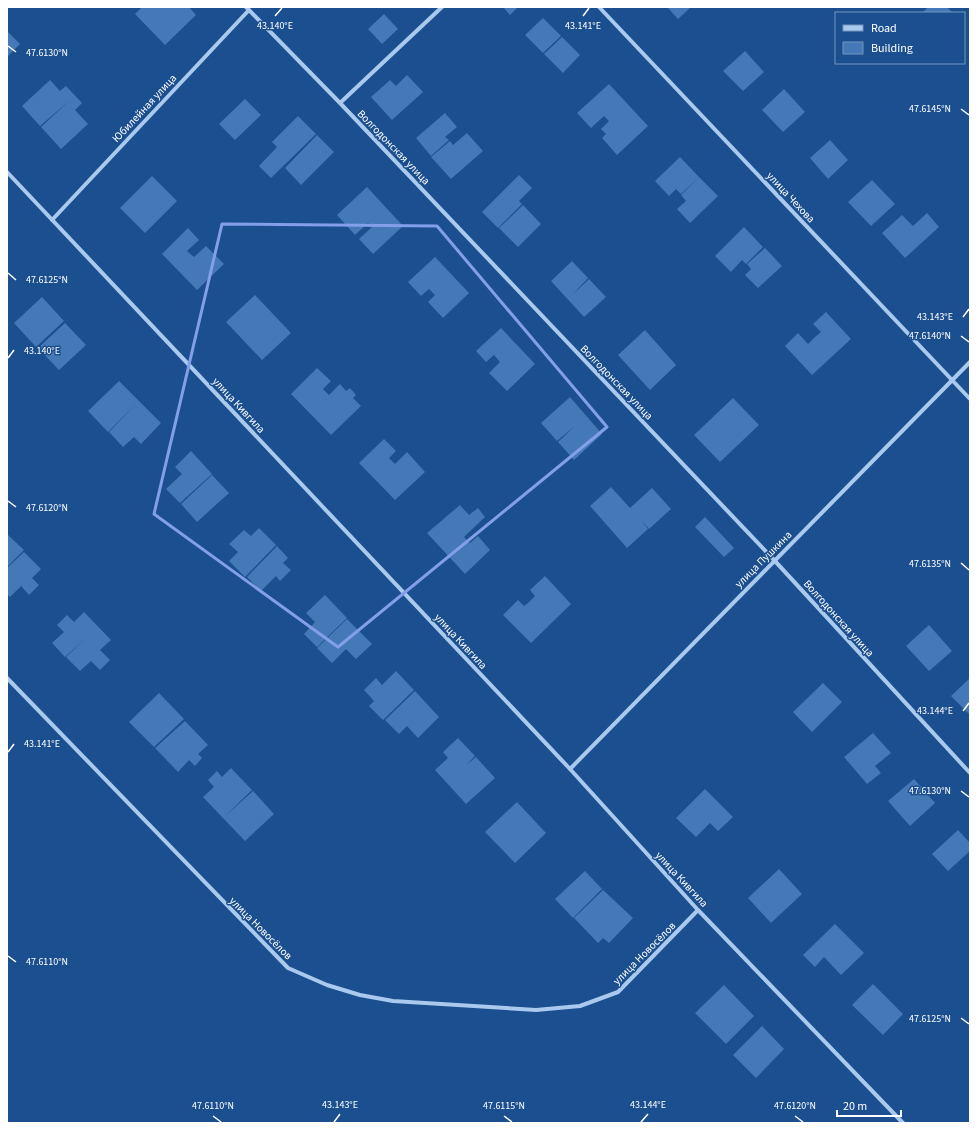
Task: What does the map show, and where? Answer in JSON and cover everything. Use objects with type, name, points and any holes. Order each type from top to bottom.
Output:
[{"type":"street","points":[[340,103],[442,7]]},
{"type":"street","name":"улица Чехова","points":[[599,7],[970,399]]},
{"type":"street","name":"Волгодонская улица","points":[[248,8],[774,560],[970,773]]},
{"type":"street","name":"Юбилейная улица","points":[[52,220],[248,8]]},
{"type":"street","name":"улица Кивгила","points":[[7,172],[570,769],[698,910],[902,1123]]},
{"type":"street","name":"улица Пушкина","points":[[570,769],[970,362]]},
{"type":"street","name":"улица Новосёлов","points":[[7,678],[288,968],[327,985],[360,995],[393,1001],[536,1010],[580,1006],[618,992],[698,910]]},
{"type":"highlighted area","points":[[222,224],[437,226],[607,427],[338,647],[154,514]]},
{"type":"building","points":[[142,7],[189,7],[196,15],[165,45],[135,14]]},
{"type":"building","points":[[503,7],[518,7],[510,15]]},
{"type":"building","points":[[667,7],[691,7],[678,19]]},
{"type":"building","points":[[928,7],[947,7],[952,12],[923,12]]},
{"type":"building","points":[[384,14],[398,29],[382,44],[368,29]]},
{"type":"building","points":[[543,18],[561,36],[543,53],[525,35]]},
{"type":"building","points":[[7,31],[20,44],[7,57]]},
{"type":"building","points":[[562,37],[580,55],[563,73],[544,54]]},
{"type":"building","points":[[745,51],[764,72],[743,91],[723,71]]},
{"type":"building","points":[[407,75],[423,92],[392,120],[371,97],[390,80],[396,86]]},
{"type":"building","points":[[50,80],[60,91],[66,86],[82,103],[75,110],[88,124],[61,149],[41,127],[69,101],[40,126],[22,106]]},
{"type":"building","points":[[609,84],[648,126],[617,155],[602,138],[606,134],[601,129],[609,121],[604,116],[591,128],[577,113]]},
{"type":"building","points":[[784,89],[805,112],[783,132],[762,110]]},
{"type":"building","points":[[245,99],[261,115],[235,140],[219,124]]},
{"type":"building","points":[[445,113],[457,127],[445,137],[449,140],[431,156],[416,138]]},
{"type":"building","points":[[298,116],[316,134],[271,178],[259,166],[277,147],[272,142]]},
{"type":"building","points":[[467,133],[483,151],[451,179],[431,157],[450,141],[453,145]]},
{"type":"building","points":[[317,135],[334,152],[301,185],[285,168]]},
{"type":"building","points":[[830,140],[848,160],[828,179],[810,158]]},
{"type":"building","points":[[680,157],[699,177],[681,194],[676,189],[669,196],[655,181]]},
{"type":"building","points":[[519,175],[532,188],[519,201],[522,204],[498,228],[482,212]]},
{"type":"building","points":[[152,176],[177,201],[145,233],[120,208]]},
{"type":"building","points":[[699,177],[718,196],[690,223],[677,209],[686,201],[681,195]]},
{"type":"building","points":[[872,180],[895,204],[871,226],[848,202]]},
{"type":"building","points":[[367,187],[403,226],[373,254],[359,239],[372,227],[368,223],[355,235],[337,215]]},
{"type":"building","points":[[523,205],[541,224],[518,247],[499,228]]},
{"type":"building","points":[[927,213],[939,227],[905,258],[882,233],[902,215],[913,226]]},
{"type":"building","points":[[744,227],[763,247],[746,264],[742,260],[731,272],[715,256]]},
{"type":"building","points":[[188,228],[199,240],[187,251],[194,257],[206,246],[224,264],[197,290],[162,254]]},
{"type":"building","points":[[765,248],[782,266],[758,288],[745,275],[751,269],[747,264]]},
{"type":"building","points":[[435,257],[469,293],[443,318],[428,302],[435,295],[429,289],[421,296],[408,282]]},
{"type":"building","points":[[572,261],[588,278],[572,295],[589,279],[606,297],[584,317],[551,281]]},
{"type":"building","points":[[255,295],[291,333],[262,360],[226,322]]},
{"type":"building","points":[[42,297],[64,321],[36,347],[14,323]]},
{"type":"building","points":[[826,312],[851,339],[812,375],[785,346],[798,333],[808,344],[821,332],[813,324]]},
{"type":"building","points":[[65,323],[86,345],[59,370],[38,348]]},
{"type":"building","points":[[501,328],[535,364],[507,391],[489,373],[500,362],[494,355],[486,362],[476,351]]},
{"type":"building","points":[[645,330],[676,365],[650,390],[618,355]]},
{"type":"building","points":[[317,368],[331,381],[323,389],[329,395],[340,384],[346,391],[350,388],[356,395],[353,398],[361,406],[331,435],[291,394]]},
{"type":"building","points":[[119,381],[161,423],[141,444],[134,437],[123,447],[109,432],[137,403],[108,432],[88,411]]},
{"type":"building","points":[[570,397],[602,434],[574,460],[558,442],[575,426],[557,441],[541,423]]},
{"type":"building","points":[[733,398],[759,425],[720,462],[694,435]]},
{"type":"building","points":[[384,439],[396,451],[389,458],[395,464],[407,452],[425,472],[395,500],[359,463]]},
{"type":"building","points":[[191,451],[212,474],[180,503],[166,489],[182,474],[175,467]]},
{"type":"building","points":[[212,475],[229,493],[197,522],[181,504]]},
{"type":"building","points":[[611,487],[630,508],[652,488],[671,509],[649,529],[641,520],[648,529],[627,548],[590,506]]},
{"type":"building","points":[[460,505],[469,515],[478,508],[485,517],[464,537],[470,543],[478,536],[490,550],[465,574],[427,533]]},
{"type":"building","points":[[705,517],[734,548],[724,557],[695,527]]},
{"type":"building","points":[[259,528],[276,545],[245,577],[229,561],[238,552],[229,544],[244,530],[251,536]]},
{"type":"building","points":[[7,534],[24,550],[7,567]]},
{"type":"building","points":[[277,546],[288,558],[283,563],[291,570],[280,581],[276,576],[261,591],[247,577]]},
{"type":"building","points":[[24,552],[41,569],[32,578],[39,585],[29,595],[21,586],[10,597],[7,594],[7,568]]},
{"type":"building","points":[[545,576],[571,604],[531,643],[503,615],[518,600],[524,606],[529,602],[535,596],[530,590]]},
{"type":"building","points":[[325,595],[347,618],[317,647],[304,634],[315,622],[306,613]]},
{"type":"building","points":[[84,612],[111,640],[100,650],[110,660],[100,670],[91,661],[80,671],[66,657],[85,639],[65,657],[52,643],[64,632],[57,625],[67,615],[74,622]]},
{"type":"building","points":[[347,619],[372,644],[356,659],[346,649],[332,663],[317,648]]},
{"type":"building","points":[[929,625],[952,651],[929,671],[906,646]]},
{"type":"building","points":[[396,671],[414,690],[383,720],[369,706],[374,701],[364,690],[376,678],[382,685]]},
{"type":"building","points":[[970,678],[970,713],[969,714],[951,696]]},
{"type":"building","points":[[823,683],[842,702],[812,732],[793,712]]},
{"type":"building","points":[[415,691],[439,717],[418,738],[407,726],[399,734],[385,720]]},
{"type":"building","points":[[159,693],[184,719],[154,747],[129,722]]},
{"type":"building","points":[[185,721],[208,745],[198,754],[202,758],[195,766],[189,760],[178,772],[155,748]]},
{"type":"building","points":[[873,733],[891,753],[875,766],[881,773],[867,784],[844,757]]},
{"type":"building","points":[[458,738],[475,756],[466,765],[476,757],[495,778],[466,804],[435,770],[448,758],[443,752]]},
{"type":"building","points":[[231,768],[252,790],[223,818],[203,797],[214,787],[208,780],[217,771],[222,777]]},
{"type":"building","points":[[914,779],[935,803],[910,826],[888,801]]},
{"type":"building","points":[[705,789],[733,817],[718,831],[710,823],[696,837],[676,818]]},
{"type":"building","points":[[253,791],[274,814],[245,841],[223,818]]},
{"type":"building","points":[[517,802],[546,833],[515,863],[485,832]]},
{"type":"building","points":[[958,830],[970,843],[970,851],[948,871],[932,854]]},
{"type":"building","points":[[779,869],[802,894],[771,923],[748,898]]},
{"type":"building","points":[[585,871],[602,889],[573,918],[555,899]]},
{"type":"building","points":[[603,890],[633,918],[609,943],[603,938],[598,943],[574,918]]},
{"type":"building","points":[[835,924],[864,953],[841,975],[824,957],[815,967],[803,955]]},
{"type":"building","points":[[873,984],[903,1014],[883,1035],[852,1005]]},
{"type":"building","points":[[724,985],[754,1016],[726,1044],[695,1013]]},
{"type":"building","points":[[762,1026],[784,1049],[756,1078],[733,1055]]}]
